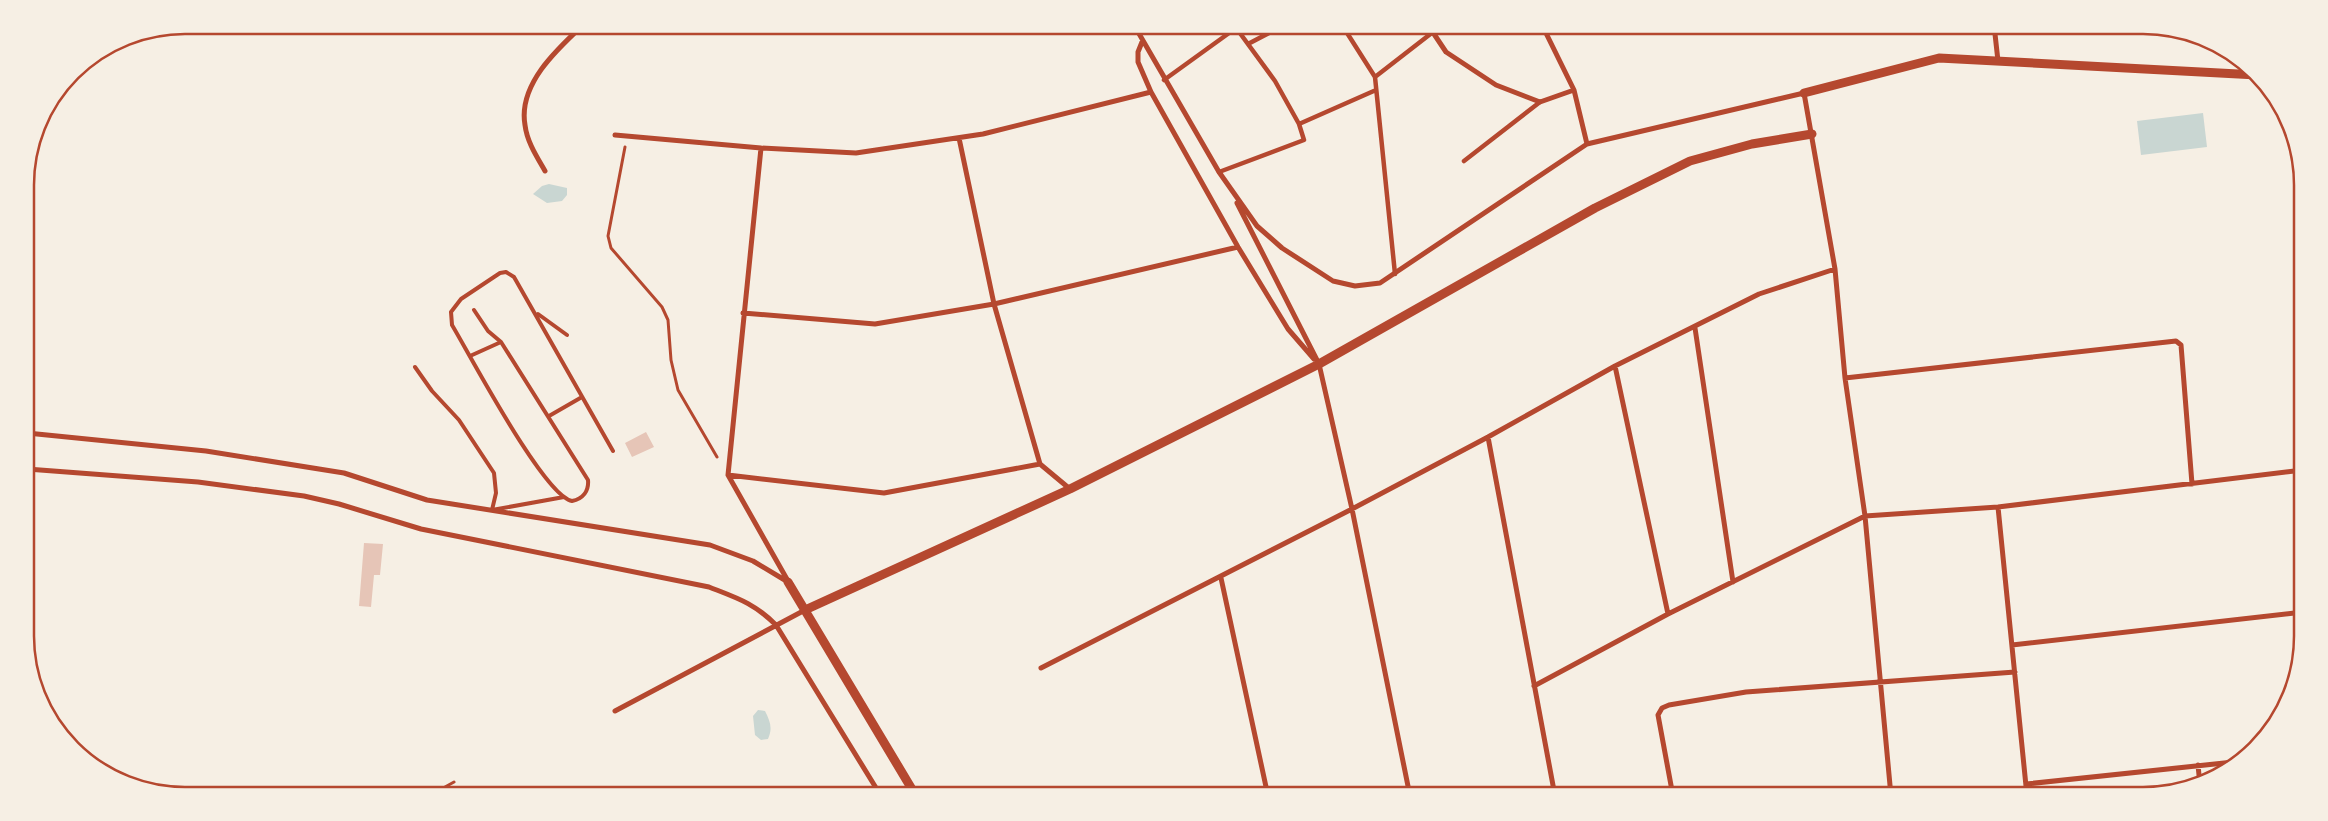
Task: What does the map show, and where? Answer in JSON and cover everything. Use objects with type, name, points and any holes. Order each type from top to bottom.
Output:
[{"type":"street","points":[[545,171],[531,146],[525,126],[524,102],[537,78],[557,49],[573,34]]},
{"type":"street","points":[[1138,34],[1219,172],[1257,226],[1282,248],[1333,280],[1355,286],[1380,283],[1395,274],[1587,144],[1804,93],[1928,60],[2246,74]]},
{"type":"street","points":[[1164,80],[1224,34]]},
{"type":"street","points":[[1219,172],[1304,140],[1299,124],[1275,80],[1241,34]]},
{"type":"street","points":[[1248,44],[1267,34]]},
{"type":"street","points":[[1348,34],[1375,77],[1395,274]]},
{"type":"street","points":[[1375,77],[1430,34]]},
{"type":"street","points":[[1434,34],[1446,52],[1496,86],[1540,102]]},
{"type":"street","points":[[1546,34],[1574,90],[1587,144]]},
{"type":"street","points":[[1995,34],[1998,62]]},
{"type":"street","points":[[1142,42],[1138,52],[1138,62],[1151,92],[1238,247],[1288,329],[1320,364]]},
{"type":"street","points":[[1299,124],[1376,90]]},
{"type":"street","points":[[1464,161],[1540,102],[1574,90]]},
{"type":"street","points":[[615,135],[762,148],[856,153],[983,134],[1151,92]]},
{"type":"street","points":[[1804,93],[1836,269],[1845,378],[1865,516],[1890,787]]},
{"type":"street","points":[[615,711],[805,610],[1070,489],[1320,364],[1595,208],[1690,162],[1752,144],[1812,134]]},
{"type":"street","points":[[959,138],[994,304],[1040,464],[1070,489]]},
{"type":"street","points":[[762,148],[728,475],[788,582],[911,787]]},
{"type":"street","points":[[1231,191],[1320,364],[1352,509],[1408,787]]},
{"type":"street","points":[[744,313],[864,325],[994,304],[1238,247]]},
{"type":"street","points":[[1041,668],[1221,578],[1488,437],[1615,366],[1695,328],[1759,294],[1836,269]]},
{"type":"street","points":[[1695,328],[1733,582]]},
{"type":"street","points":[[1845,378],[2176,341],[2181,345],[2192,484]]},
{"type":"street","points":[[1615,366],[1668,614]]},
{"type":"street","points":[[34,434],[206,451],[344,473],[427,500],[710,546],[753,561],[788,582]]},
{"type":"street","points":[[1488,437],[1553,787]]},
{"type":"street","points":[[728,475],[884,493],[1040,464]]},
{"type":"street","points":[[34,470],[198,482],[304,496],[339,504],[422,529],[709,587],[741,599],[761,610],[776,625],[875,787]]},
{"type":"street","points":[[1534,686],[1668,614],[1865,516],[1998,507],[2294,471]]},
{"type":"street","points":[[1998,507],[2026,787]]},
{"type":"street","points":[[1221,578],[1266,787]]},
{"type":"street","points":[[2012,645],[2294,613]]},
{"type":"street","points":[[1671,787],[1658,715],[1662,708],[1669,705],[1746,692],[2015,672]]},
{"type":"street","points":[[2026,784],[2227,762]]},
{"type":"street","points":[[2198,766],[2199,776]]},
{"type":"lane","points":[[474,310],[488,331],[501,342],[588,480],[586,493],[577,500],[568,500],[564,497],[536,466],[452,325],[451,318],[454,305],[500,273],[506,272],[519,282],[613,451]]},
{"type":"lane","points":[[536,313],[567,335]]},
{"type":"lane","points":[[470,356],[501,342]]},
{"type":"lane","points":[[415,367],[437,396],[459,420],[494,473],[496,493],[492,510],[564,497]]},
{"type":"lane","points":[[549,416],[582,397]]},
{"type":"path","points":[[627,137],[608,236],[611,248],[662,307],[668,320],[671,360],[678,390],[728,475]]},
{"type":"path","points":[[445,787],[454,782]]},
{"type":"shaded area","points":[[2203,113],[2207,147],[2141,155],[2137,121]]},
{"type":"shaded area","points":[[549,184],[567,188],[567,195],[562,201],[547,203],[533,194],[542,186]]},
{"type":"shaded area","points":[[758,710],[765,711],[769,721],[771,728],[768,739],[761,740],[755,735],[753,716]]},
{"type":"building","points":[[646,432],[654,447],[632,457],[625,443]]},
{"type":"building","points":[[364,543],[383,544],[380,575],[374,575],[371,607],[359,606]]}]
